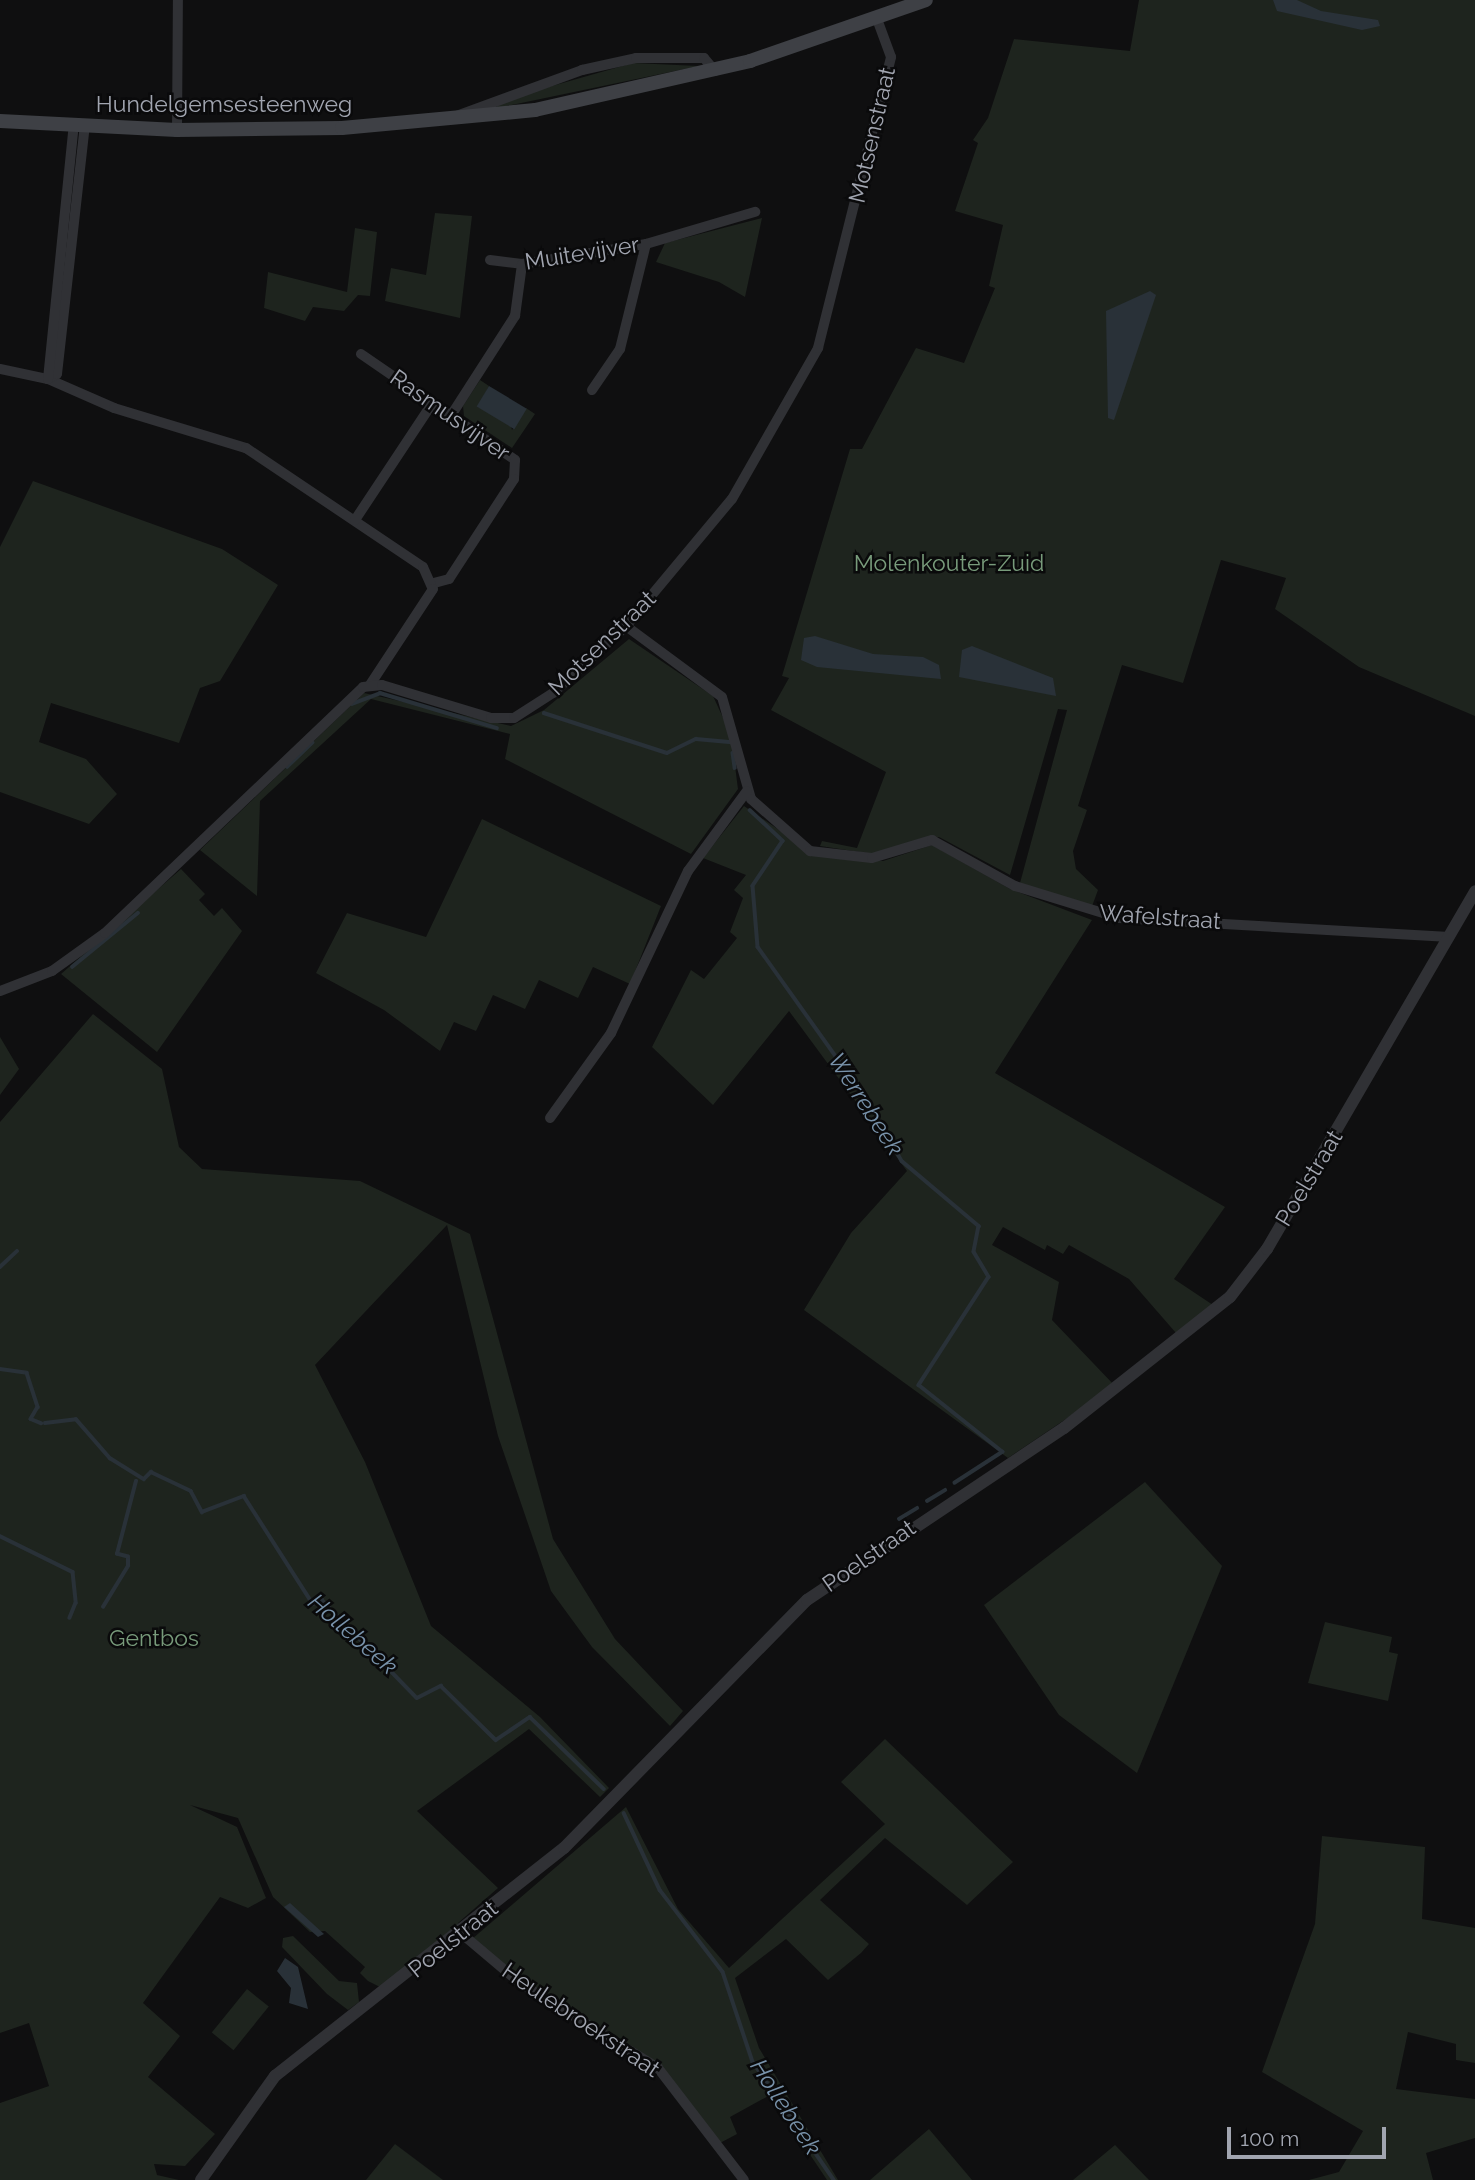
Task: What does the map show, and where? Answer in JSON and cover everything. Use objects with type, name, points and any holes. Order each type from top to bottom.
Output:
[{"type":"main road","name":"Hundelgemsesteenweg","points":[[0,121],[177,130],[449,121],[596,99],[715,71],[877,19],[920,1]]},
{"type":"street","points":[[177,130],[178,0]]},
{"type":"street","name":"Motsenstraat","points":[[370,685],[491,718],[514,718],[553,693],[626,626],[732,499],[818,348],[891,57],[877,19]]},
{"type":"street","name":"Hundelgemsesteenweg","points":[[449,121],[466,107],[609,63],[704,58],[715,71]]},
{"type":"street","points":[[48,379],[57,374],[57,325],[79,126]]},
{"type":"street","name":"Muitevijver","points":[[489,260],[522,264],[646,244],[755,212]]},
{"type":"street","points":[[592,390],[620,349],[646,244]]},
{"type":"street","points":[[452,414],[514,316],[522,264]]},
{"type":"street","name":"Rasmusvijver","points":[[361,354],[508,450],[517,472],[449,579],[434,583]]},
{"type":"street","points":[[0,369],[48,379],[114,408],[246,448],[423,567],[434,583],[370,685],[351,694],[99,937],[52,971],[0,991]]},
{"type":"street","points":[[355,520],[433,402]]},
{"type":"street","name":"Wafelstraat","points":[[626,626],[722,697],[738,737],[747,791],[769,821],[810,851],[873,858],[932,840],[1015,886],[1119,918],[1449,937]]},
{"type":"street","points":[[550,1118],[618,1019],[677,888],[747,791]]},
{"type":"street","name":"Poelstraat","points":[[201,2180],[275,2076],[462,1934],[626,1790],[807,1600],[1084,1414],[1230,1297],[1267,1249],[1475,891]]},
{"type":"street","name":"Heulebroekstraat","points":[[462,1934],[520,1983],[658,2068],[744,2180]]},
{"type":"green space","name":"Molenkouter-Zuid","points":[[1139,0],[1475,0],[1475,716],[1359,667],[1275,609],[1286,578],[1221,560],[1183,683],[1122,665],[1078,806],[1087,810],[1073,851],[1076,869],[1098,890],[1091,909],[1020,883],[1067,710],[1058,709],[1010,875],[939,837],[873,854],[820,846],[822,841],[857,848],[886,772],[771,710],[789,678],[782,676],[850,449],[862,449],[916,348],[964,363],[995,288],[989,286],[1003,225],[955,211],[978,143],[973,140],[988,118],[1014,39],[1130,51]]},
{"type":"green space","points":[[633,63],[699,66],[497,108],[496,102]]},
{"type":"green space","points":[[435,213],[472,216],[460,318],[385,301],[391,268],[426,275]]},
{"type":"green space","points":[[762,218],[745,297],[719,282],[656,262],[665,243]]},
{"type":"green space","points":[[355,228],[377,232],[370,296],[358,295],[344,311],[313,307],[305,321],[264,308],[268,272],[347,292]]},
{"type":"green space","points":[[480,380],[489,386],[478,407],[510,422],[512,430],[526,408],[535,414],[512,448],[464,416],[463,406]]},
{"type":"green space","points":[[33,481],[222,549],[278,585],[220,681],[200,688],[179,743],[51,703],[39,742],[86,759],[117,794],[89,824],[0,792],[0,547]]},
{"type":"green space","points":[[629,639],[713,696],[731,735],[738,789],[691,854],[505,759],[510,734],[371,699],[260,801],[257,896],[200,850],[364,693],[511,726],[544,710]]},
{"type":"green space","points":[[744,806],[817,856],[883,861],[932,845],[1010,889],[1092,920],[995,1073],[1225,1207],[1174,1279],[1216,1307],[1176,1333],[1129,1279],[1069,1245],[1063,1254],[1047,1245],[1045,1250],[1003,1227],[992,1245],[1059,1282],[1052,1320],[1115,1386],[1008,1458],[804,1310],[851,1233],[907,1171],[789,1011],[713,1105],[652,1047],[691,970],[704,979],[737,938],[730,932],[743,898],[734,890],[746,875],[703,858]]},
{"type":"green space","points":[[482,819],[661,906],[630,984],[593,967],[578,998],[539,980],[525,1009],[493,995],[476,1031],[454,1022],[440,1051],[384,1010],[316,973],[347,913],[426,937]]},
{"type":"green space","points":[[181,869],[205,894],[199,900],[214,916],[222,908],[242,931],[157,1052],[61,974]]},
{"type":"green space","name":"Gentbos","points":[[93,1014],[162,1069],[179,1147],[202,1169],[360,1181],[470,1234],[553,1539],[615,1639],[683,1711],[670,1726],[592,1647],[551,1591],[498,1436],[447,1225],[315,1365],[365,1462],[431,1626],[540,1717],[609,1788],[600,1797],[529,1729],[417,1811],[498,1888],[458,1923],[461,1928],[382,1988],[368,1981],[360,1973],[365,1967],[325,1931],[310,1932],[273,1897],[238,1818],[190,1805],[237,1827],[266,1898],[248,1908],[220,1897],[143,2003],[180,2036],[148,2077],[215,2134],[185,2166],[154,2164],[157,2175],[179,2180],[0,2180],[0,2103],[49,2086],[29,2023],[0,2033],[0,1122]]},
{"type":"green space","points":[[0,1037],[19,1069],[0,1095]]},
{"type":"green space","points":[[1145,1482],[1222,1566],[1137,1773],[1059,1715],[984,1605]]},
{"type":"green space","points":[[1325,1622],[1392,1637],[1389,1652],[1398,1654],[1388,1701],[1308,1683]]},
{"type":"green space","points":[[885,1739],[1013,1862],[967,1905],[885,1838],[820,1900],[869,1944],[861,1953],[828,1980],[786,1939],[735,1978],[759,2048],[838,2180],[827,2180],[770,2095],[730,2117],[737,2134],[720,2143],[660,2065],[545,1997],[472,1939],[626,1807],[678,1909],[729,1968],[885,1824],[841,1782]]},
{"type":"green space","points":[[1322,1836],[1425,1847],[1422,1919],[1475,1928],[1475,2063],[1456,2060],[1456,2044],[1408,2032],[1396,2089],[1475,2099],[1475,2138],[1426,2153],[1433,2180],[1309,2180],[1339,2172],[1363,2131],[1262,2072],[1315,1924]]},
{"type":"green space","points":[[293,1936],[339,1981],[357,1983],[359,2002],[348,2010],[327,1994],[282,1947],[283,1938]]},
{"type":"green space","points":[[247,1989],[269,2007],[234,2050],[212,2033]]},
{"type":"green space","points":[[929,2129],[972,2180],[870,2180]]},
{"type":"green space","points":[[395,2144],[443,2180],[366,2180]]},
{"type":"green space","points":[[1115,2145],[1149,2180],[1073,2180]]},
{"type":"shaded area","points":[[1273,0],[1297,0],[1321,11],[1378,20],[1380,26],[1362,30],[1277,11]]},
{"type":"shaded area","points":[[1150,291],[1156,295],[1114,420],[1108,418],[1106,311]]},
{"type":"shaded area","points":[[489,386],[527,409],[514,429],[477,407]]},
{"type":"shaded area","points":[[815,636],[873,654],[923,657],[939,665],[941,679],[817,667],[801,660],[804,638]]},
{"type":"shaded area","points":[[972,646],[1053,678],[1056,696],[959,677],[962,650]]},
{"type":"shaded area","points":[[290,1903],[324,1934],[318,1937],[284,1907]]},
{"type":"shaded area","points":[[285,1958],[298,1967],[308,2009],[289,2003],[291,1988],[277,1971]]},
{"type":"waterway","name":"Werrebeek","points":[[352,704],[380,693],[497,728]]},
{"type":"waterway","name":"Werrebeek","points":[[544,713],[667,753],[696,739],[732,742]]},
{"type":"waterway","name":"Werrebeek","points":[[287,767],[312,743]]},
{"type":"waterway","name":"Werrebeek","points":[[733,753],[735,768]]},
{"type":"waterway","name":"Werrebeek","points":[[750,810],[783,841],[753,886],[758,947],[868,1101],[902,1161],[979,1226],[974,1252],[989,1277],[919,1385],[1003,1452],[955,1483]]},
{"type":"waterway","name":"Werrebeek","points":[[72,967],[138,913]]},
{"type":"waterway","points":[[0,1267],[17,1251]]},
{"type":"waterway","name":"Hollebeek","points":[[0,1369],[27,1373],[38,1407],[31,1419],[41,1423]]},
{"type":"waterway","name":"Hollebeek","points":[[45,1423],[76,1419],[110,1458],[144,1479],[151,1472],[191,1491],[202,1512],[244,1496],[313,1604],[322,1600],[417,1698],[441,1686],[496,1740],[530,1717],[604,1789]]},
{"type":"waterway","points":[[103,1607],[128,1566],[128,1557],[117,1554],[136,1481]]},
{"type":"waterway","name":"Werrebeek","points":[[927,1501],[945,1490]]},
{"type":"waterway","name":"Werrebeek","points":[[899,1519],[917,1508]]},
{"type":"waterway","points":[[0,1536],[73,1572],[76,1603],[70,1618]]},
{"type":"waterway","name":"Hollebeek","points":[[624,1813],[660,1890],[723,1972],[753,2062],[834,2180]]}]
